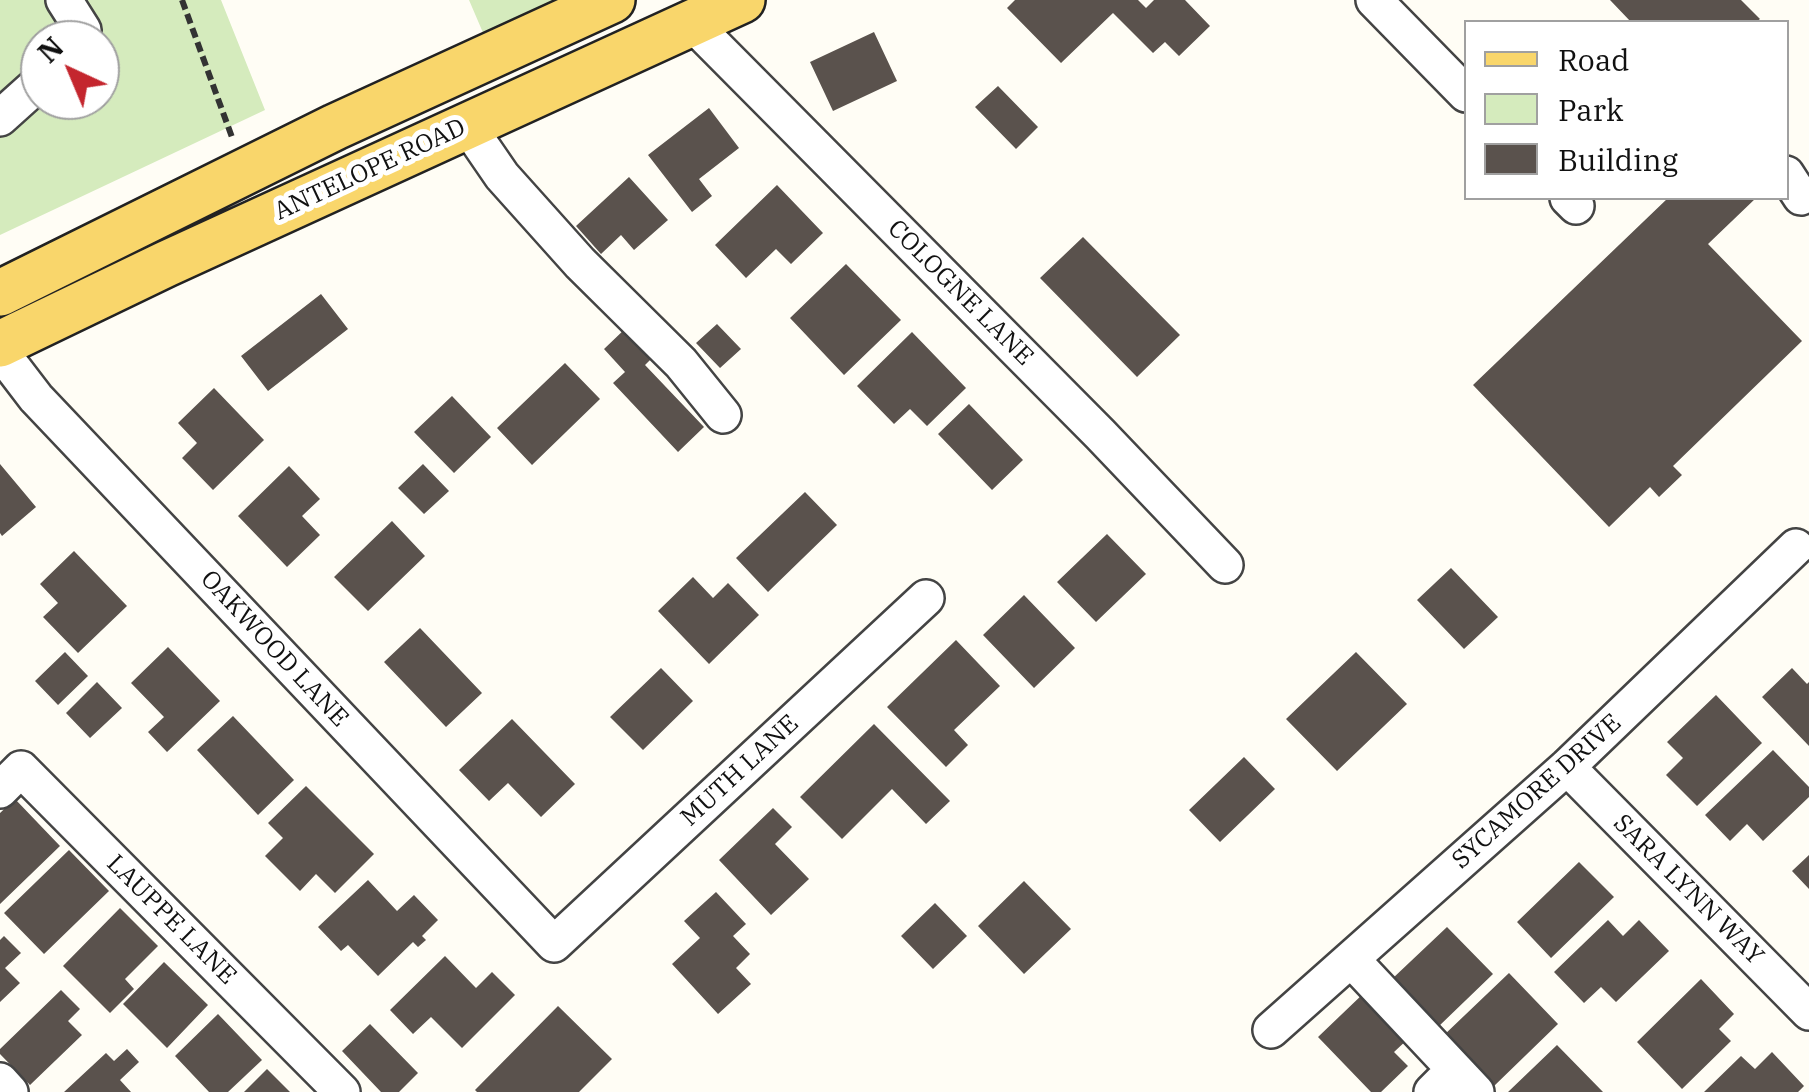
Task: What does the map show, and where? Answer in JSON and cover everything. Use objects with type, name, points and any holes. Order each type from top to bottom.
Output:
[{"type":"main road","name":"ANTELOPE ROAD","points":[[0,293],[247,171],[612,0]]},
{"type":"main road","name":"ANTELOPE ROAD","points":[[0,347],[742,0]]},
{"type":"street","points":[[1374,0],[1464,92]]},
{"type":"street","name":"COLOGNE LANE","points":[[692,23],[1225,565]]},
{"type":"street","points":[[0,118],[20,100]]},
{"type":"street","points":[[468,126],[502,176],[580,263],[681,363],[723,415]]},
{"type":"street","name":"OAKWOOD LANE","points":[[0,347],[36,398],[554,944]]},
{"type":"street","name":"SYCAMORE DRIVE","points":[[1272,1030],[1567,767],[1796,547]]},
{"type":"street","name":"MUTH LANE","points":[[554,944],[926,598]]},
{"type":"street","name":"SARA LYNN WAY","points":[[1567,767],[1809,1012]]},
{"type":"street","name":"LAUPPE LANE","points":[[0,790],[21,769],[342,1092]]},
{"type":"street","points":[[1351,959],[1454,1085]]},
{"type":"street","points":[[0,1082],[10,1092]]},
{"type":"path","points":[[182,0],[247,171]]},
{"type":"green space","points":[[0,0],[221,0],[265,110],[0,235]]},
{"type":"green space","points":[[469,0],[562,0],[484,35]]},
{"type":"building","points":[[1015,0],[1138,0],[1146,8],[1154,0],[1185,0],[1210,26],[1179,56],[1165,42],[1153,53],[1113,13],[1061,63],[1007,8]]},
{"type":"building","points":[[1610,0],[1741,0],[1760,19],[1759,20],[1629,20]]},
{"type":"building","points":[[874,32],[897,81],[833,111],[810,62]]},
{"type":"building","points":[[998,86],[1038,127],[1016,149],[975,107]]},
{"type":"building","points":[[709,108],[739,148],[699,179],[712,196],[692,212],[648,155]]},
{"type":"building","points":[[629,177],[668,220],[634,250],[621,235],[601,254],[576,226]]},
{"type":"building","points":[[777,185],[823,233],[791,264],[776,249],[746,278],[715,245]]},
{"type":"building","points":[[1666,200],[1754,200],[1708,244],[1802,341],[1673,466],[1682,475],[1659,497],[1650,487],[1609,527],[1473,385]]},
{"type":"building","points":[[1083,237],[1180,335],[1137,377],[1040,278]]},
{"type":"building","points":[[846,264],[901,320],[844,375],[790,318]]},
{"type":"building","points":[[321,294],[348,329],[268,391],[241,356]]},
{"type":"building","points":[[717,324],[741,349],[720,368],[696,343]]},
{"type":"building","points":[[627,327],[655,355],[645,365],[704,427],[678,452],[613,383],[625,372],[604,349]]},
{"type":"building","points":[[912,332],[966,388],[927,426],[910,409],[894,424],[857,386]]},
{"type":"building","points":[[565,363],[600,399],[532,465],[497,428]]},
{"type":"building","points":[[214,388],[264,440],[213,490],[182,458],[197,443],[178,423]]},
{"type":"building","points":[[452,396],[491,437],[454,473],[414,432]]},
{"type":"building","points":[[969,404],[1023,460],[992,490],[938,434]]},
{"type":"building","points":[[0,464],[36,507],[2,536],[0,533]]},
{"type":"building","points":[[423,464],[449,491],[424,514],[398,488]]},
{"type":"building","points":[[289,466],[320,499],[302,516],[320,535],[287,567],[238,516]]},
{"type":"building","points":[[805,492],[837,525],[768,592],[736,558]]},
{"type":"building","points":[[392,521],[425,556],[368,611],[334,577]]},
{"type":"building","points":[[1107,534],[1146,574],[1096,622],[1057,582]]},
{"type":"building","points":[[74,551],[127,606],[78,653],[43,617],[58,603],[40,584]]},
{"type":"building","points":[[1451,568],[1498,617],[1464,649],[1417,600]]},
{"type":"building","points":[[693,577],[713,598],[728,583],[759,615],[709,664],[658,611]]},
{"type":"building","points":[[1024,595],[1075,648],[1034,688],[983,635]]},
{"type":"building","points":[[420,628],[482,693],[446,727],[384,662]]},
{"type":"building","points":[[956,640],[1000,686],[954,730],[968,745],[946,767],[887,707]]},
{"type":"building","points":[[168,647],[220,701],[167,752],[148,732],[164,717],[131,683]]},
{"type":"building","points":[[65,652],[88,676],[58,705],[35,681]]},
{"type":"building","points":[[1356,652],[1407,704],[1337,771],[1286,719]]},
{"type":"building","points":[[661,668],[693,701],[643,750],[610,717]]},
{"type":"building","points":[[1792,668],[1809,682],[1809,746],[1762,697]]},
{"type":"building","points":[[97,682],[122,708],[90,738],[66,713]]},
{"type":"building","points":[[1716,695],[1762,743],[1697,806],[1666,775],[1683,758],[1667,742]]},
{"type":"building","points":[[233,716],[294,780],[258,815],[197,750]]},
{"type":"building","points":[[512,719],[575,784],[541,817],[508,783],[489,801],[459,770]]},
{"type":"building","points":[[874,724],[950,801],[926,824],[892,789],[842,839],[800,797]]},
{"type":"building","points":[[1773,750],[1809,787],[1809,797],[1763,841],[1747,824],[1730,841],[1705,815]]},
{"type":"building","points":[[1244,757],[1275,789],[1220,842],[1189,810]]},
{"type":"building","points":[[306,786],[374,854],[335,893],[316,874],[300,891],[265,856],[283,838],[268,823]]},
{"type":"building","points":[[15,799],[60,846],[0,904],[0,813]]},
{"type":"building","points":[[773,808],[792,827],[775,844],[809,879],[771,915],[719,860]]},
{"type":"building","points":[[69,850],[109,891],[44,954],[4,913]]},
{"type":"building","points":[[1809,855],[1809,889],[1792,871]]},
{"type":"building","points":[[1579,862],[1614,897],[1551,958],[1517,922]]},
{"type":"building","points":[[368,880],[397,911],[414,895],[438,920],[422,936],[426,940],[418,947],[413,942],[378,976],[348,945],[341,951],[318,927]]},
{"type":"building","points":[[1024,881],[1071,929],[1024,974],[978,926]]},
{"type":"building","points":[[716,892],[746,924],[733,936],[750,954],[736,968],[751,984],[718,1014],[672,964],[700,938],[684,921]]},
{"type":"building","points":[[935,903],[967,936],[933,969],[901,936]]},
{"type":"building","points":[[120,908],[158,946],[125,979],[134,989],[110,1013],[63,966]]},
{"type":"building","points":[[1608,920],[1623,936],[1639,920],[1669,951],[1616,1002],[1601,987],[1584,1003],[1554,972]]},
{"type":"building","points":[[1447,927],[1493,974],[1438,1027],[1392,979]]},
{"type":"building","points":[[4,936],[21,953],[5,968],[20,983],[0,1002],[0,940]]},
{"type":"building","points":[[445,956],[476,988],[492,972],[515,995],[462,1048],[431,1017],[413,1034],[390,1010]]},
{"type":"building","points":[[164,962],[208,1005],[167,1048],[123,1004]]},
{"type":"building","points":[[1509,973],[1558,1024],[1493,1087],[1443,1036]]},
{"type":"building","points":[[1701,979],[1734,1014],[1719,1029],[1731,1041],[1682,1089],[1637,1042]]},
{"type":"building","points":[[61,990],[80,1009],[68,1021],[82,1035],[30,1085],[0,1054],[0,1049]]},
{"type":"building","points":[[1365,992],[1409,1038],[1394,1052],[1408,1066],[1381,1092],[1371,1092],[1318,1037]]},
{"type":"building","points":[[558,1006],[612,1059],[579,1092],[477,1092],[475,1090]]},
{"type":"building","points":[[218,1014],[262,1060],[228,1092],[209,1092],[175,1056]]},
{"type":"building","points":[[370,1024],[418,1073],[399,1092],[381,1092],[342,1051]]},
{"type":"building","points":[[1557,1045],[1603,1092],[1508,1092]]},
{"type":"building","points":[[127,1049],[139,1062],[120,1080],[131,1092],[64,1092],[106,1053],[114,1061]]},
{"type":"building","points":[[1772,1052],[1804,1086],[1798,1092],[1704,1092],[1741,1056],[1755,1069]]},
{"type":"building","points":[[267,1069],[290,1092],[244,1092]]}]
